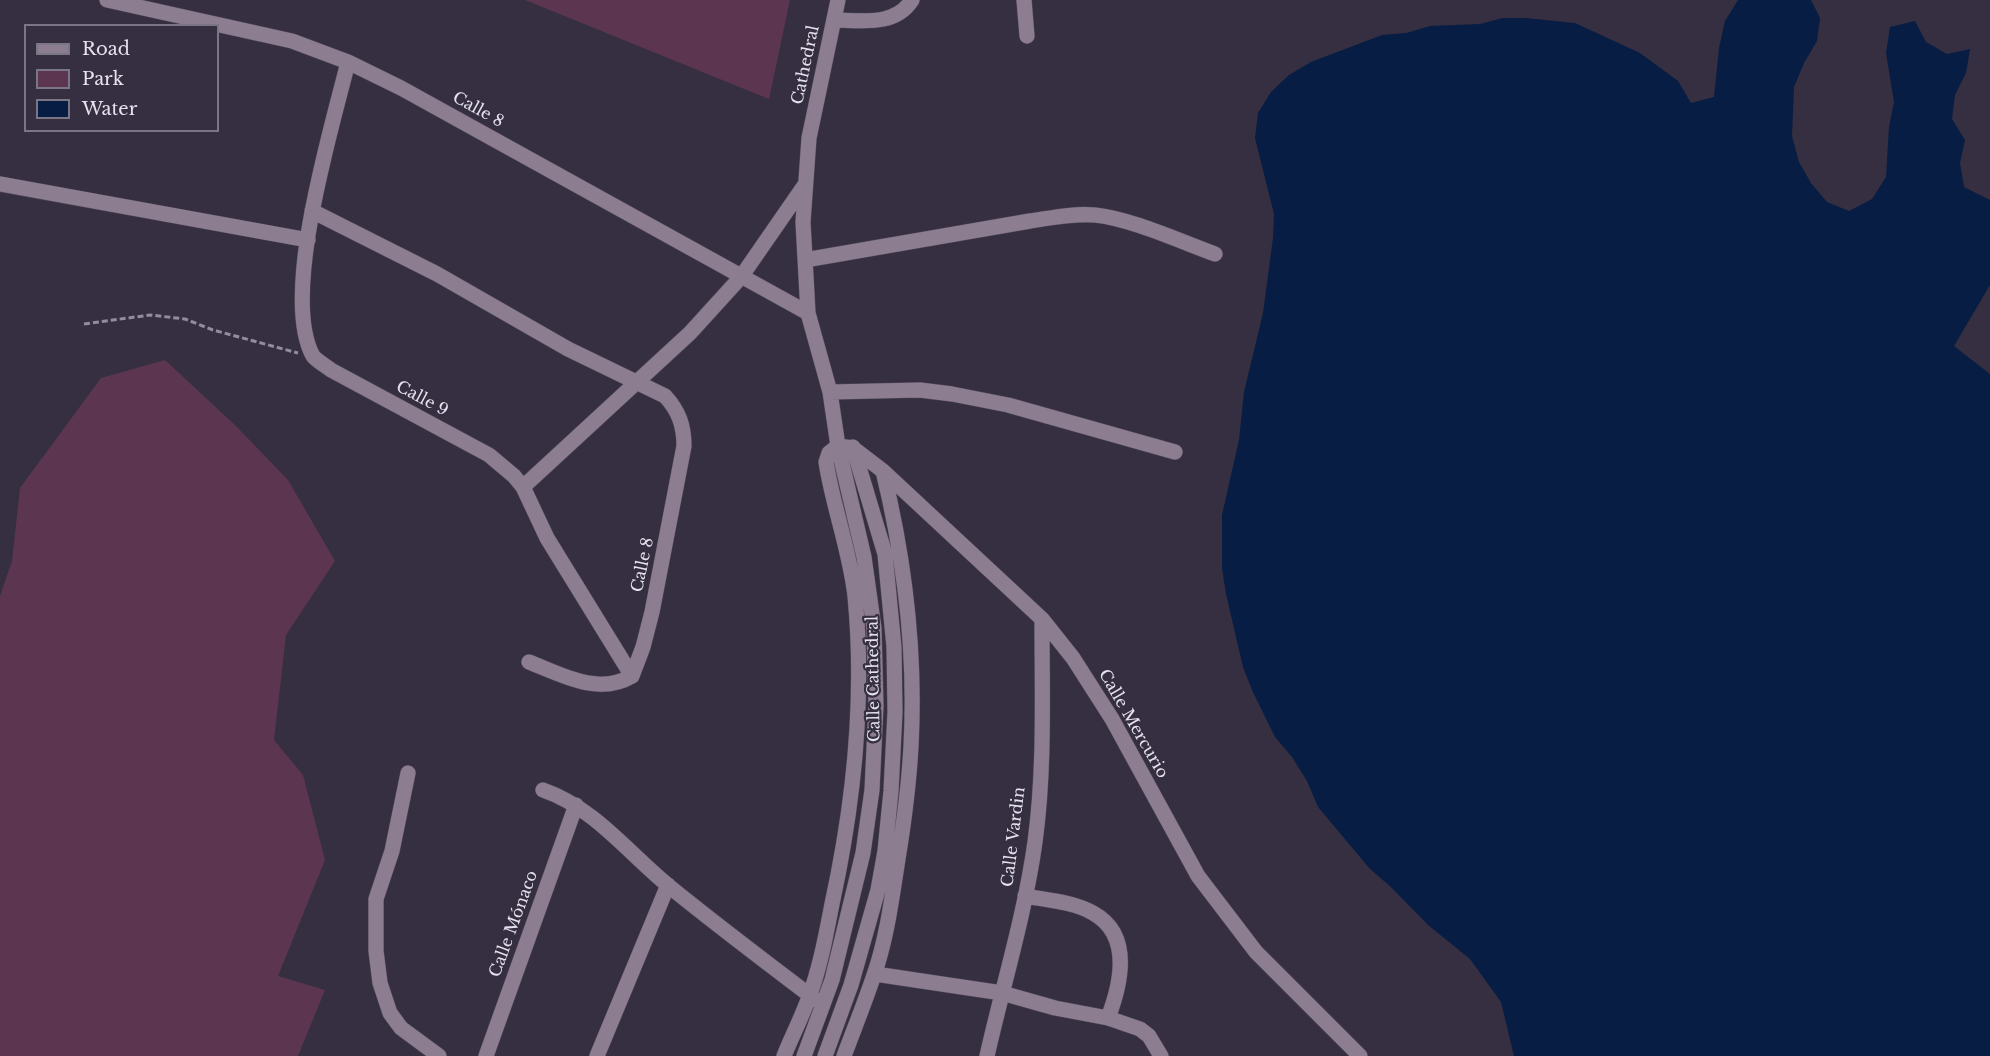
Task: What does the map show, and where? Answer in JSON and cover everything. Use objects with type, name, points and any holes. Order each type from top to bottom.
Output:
[{"type":"street","name":"Calle 8","points":[[107,0],[215,24]]},
{"type":"street","name":"Cathedral","points":[[809,138],[838,0]]},
{"type":"street","points":[[834,20],[886,19],[907,8],[912,0]]},
{"type":"street","points":[[1024,0],[1028,36]]},
{"type":"street","name":"Calle 8","points":[[219,25],[292,41],[348,62],[401,88],[808,314]]},
{"type":"street","points":[[314,358],[303,310],[303,265],[312,211],[348,62]]},
{"type":"street","name":"Calle Cathedral","points":[[809,138],[802,222],[808,314],[834,411],[885,554],[894,646],[895,712],[885,850],[878,890],[861,952],[841,1017],[825,1056]]},
{"type":"street","points":[[0,184],[308,240]]},
{"type":"street","points":[[523,488],[690,333],[741,277],[804,186]]},
{"type":"street","name":"Calle 8","points":[[312,211],[437,274],[568,349],[665,396],[674,406],[684,430],[684,446],[652,612],[643,647],[632,676]]},
{"type":"street","points":[[805,260],[1067,215],[1095,215],[1126,222],[1215,254]]},
{"type":"street","name":"Calle 9","points":[[314,358],[331,370],[489,455],[514,476],[523,488],[547,538],[632,676]]},
{"type":"street","points":[[830,392],[920,390],[952,394],[1008,405],[1175,452]]},
{"type":"street","points":[[784,1056],[810,995],[826,935],[851,802],[857,738],[859,670],[855,595],[826,462],[828,453],[846,447]]},
{"type":"street","name":"Calle Cathedral","points":[[804,1056],[832,980],[846,927],[863,853],[872,790],[876,706],[874,628],[846,447]]},
{"type":"street","name":"Calle Mercurio","points":[[846,447],[882,471],[1042,619],[1073,658],[1112,719],[1205,885],[1256,952],[1360,1056]]},
{"type":"street","points":[[844,1056],[875,974],[892,897],[903,825],[911,747],[912,674],[907,602],[896,524],[882,471]]},
{"type":"street","name":"Calle Vardin","points":[[987,1056],[1025,896],[1035,843],[1039,798],[1042,619]]},
{"type":"street","points":[[529,662],[595,685],[621,682],[632,676]]},
{"type":"street","points":[[408,773],[392,850],[376,899],[376,951],[380,983],[390,1013],[401,1028],[439,1056]]},
{"type":"street","points":[[543,790],[576,805],[638,856],[668,885],[841,1017]]},
{"type":"street","name":"Calle Mónaco","points":[[486,1056],[576,805]]},
{"type":"street","points":[[597,1056],[668,885]]},
{"type":"street","points":[[1025,896],[1077,907],[1094,913],[1108,925],[1116,937],[1121,966],[1119,984],[1108,1018]]},
{"type":"street","points":[[875,974],[1002,993],[1056,1008],[1108,1018],[1140,1029],[1149,1036],[1161,1056]]},
{"type":"path","points":[[84,324],[150,315],[185,319],[213,330],[314,358]]},
{"type":"green space","points":[[525,0],[790,0],[769,99]]},
{"type":"green space","points":[[165,360],[236,426],[288,480],[335,561],[286,635],[274,740],[303,775],[325,860],[278,976],[325,990],[298,1056],[0,1056],[0,596],[12,561],[20,488],[101,378]]},
{"type":"water","points":[[1738,0],[1811,0],[1820,18],[1817,41],[1794,87],[1792,136],[1799,162],[1811,183],[1827,202],[1849,211],[1872,199],[1886,177],[1889,127],[1894,102],[1886,53],[1890,27],[1915,21],[1926,42],[1947,54],[1970,49],[1966,73],[1955,95],[1952,119],[1965,140],[1960,163],[1964,187],[1990,200],[1990,285],[1954,346],[1990,374],[1990,1056],[1514,1056],[1501,1002],[1470,959],[1428,925],[1370,869],[1318,807],[1307,781],[1292,757],[1275,737],[1243,667],[1222,568],[1222,515],[1239,440],[1244,392],[1263,313],[1273,238],[1274,214],[1255,138],[1258,113],[1271,92],[1289,75],[1311,62],[1382,35],[1406,33],[1430,26],[1480,24],[1503,18],[1526,18],[1575,23],[1640,53],[1678,81],[1691,103],[1714,97],[1719,48],[1725,21]]}]
